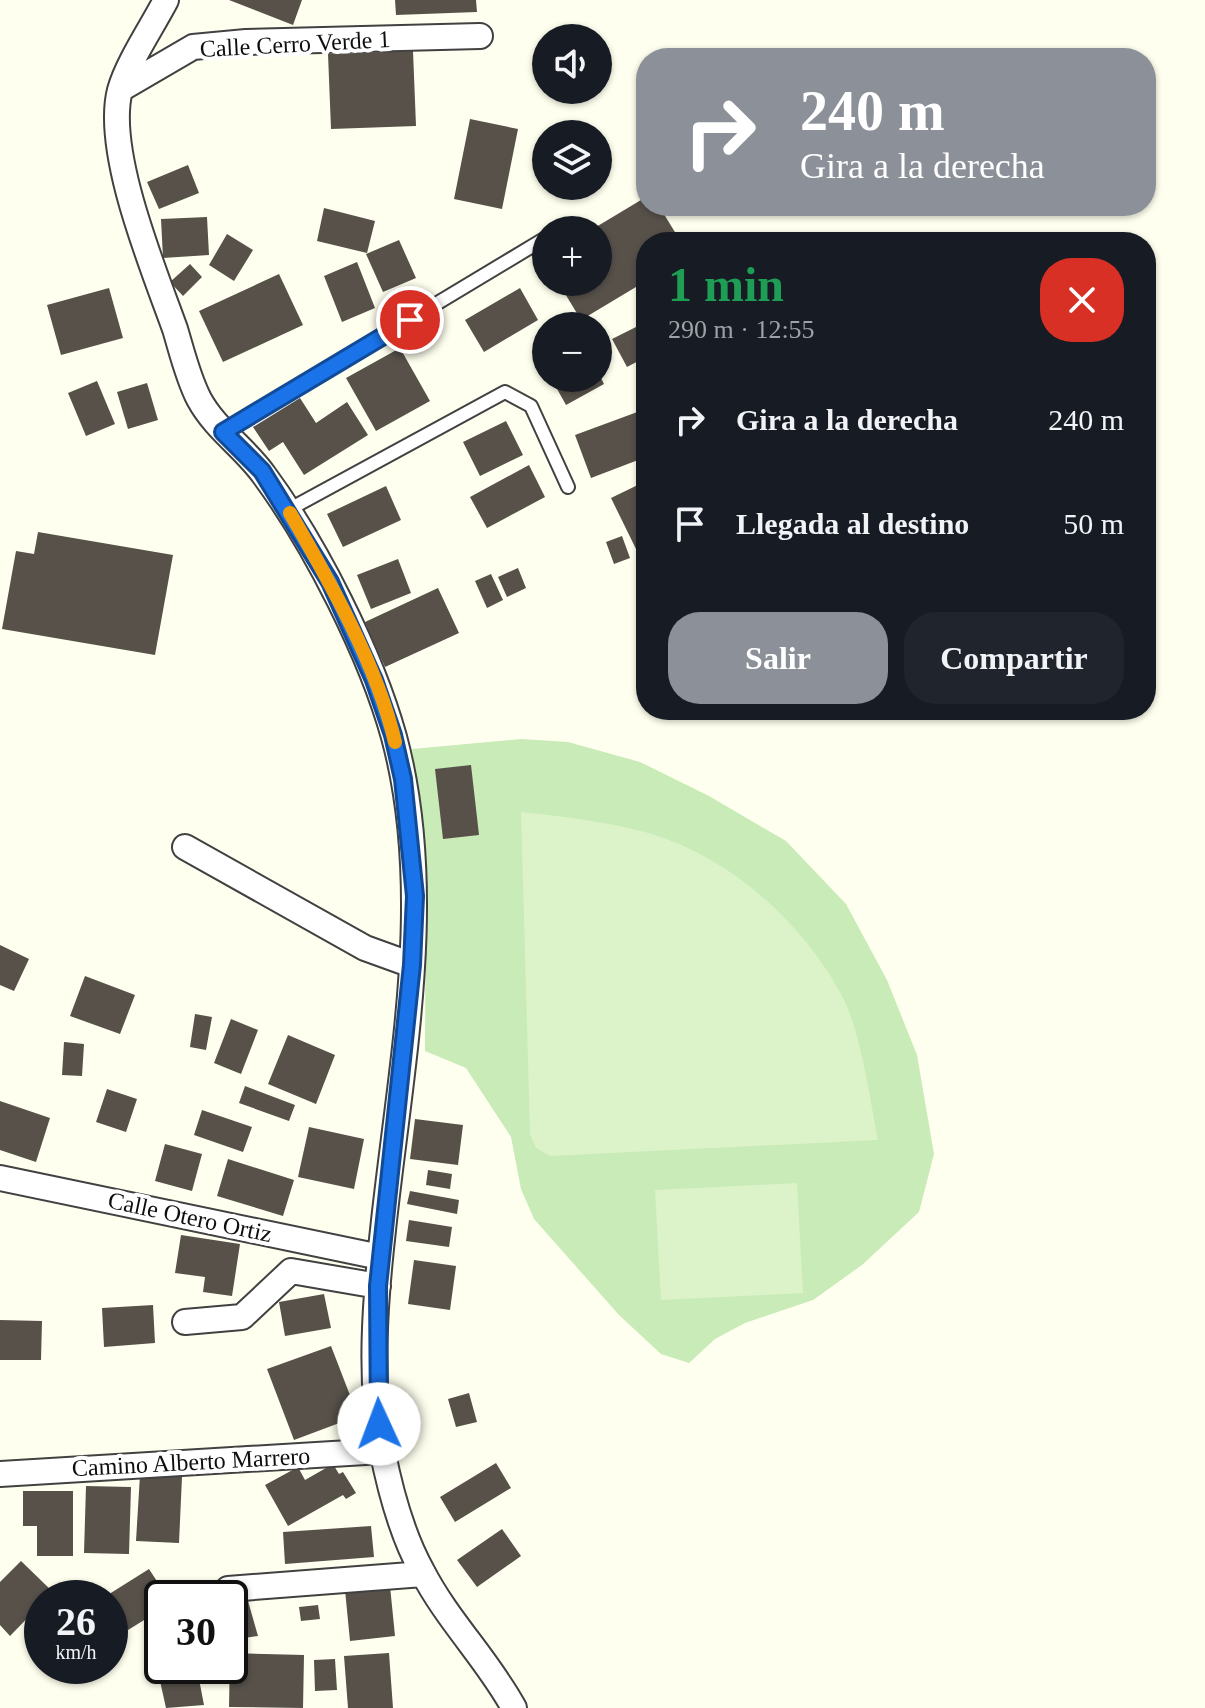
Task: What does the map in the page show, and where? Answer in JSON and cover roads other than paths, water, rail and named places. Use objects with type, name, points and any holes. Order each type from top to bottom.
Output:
[{"type":"street","points":[[166,0],[121,89],[117,120],[125,179],[139,229],[199,399],[223,432],[262,471],[288,510],[330,582],[374,680],[393,735],[411,835],[415,896],[412,965],[378,1286],[376,1354],[382,1451],[407,1540],[423,1574],[514,1708]]},
{"type":"street","name":"Calle Cerro Verde 1","points":[[121,89],[193,47],[246,42],[480,36]]},
{"type":"street","points":[[185,847],[365,948],[412,965]]},
{"type":"street","name":"Calle Otero Ortiz","points":[[0,1178],[380,1257]]},
{"type":"street","points":[[185,1322],[242,1317],[291,1271],[378,1286]]},
{"type":"street","name":"Camino Alberto Marrero","points":[[0,1474],[382,1451]]},
{"type":"street","points":[[248,1587],[423,1574]]},
{"type":"lane","points":[[223,432],[532,246]]},
{"type":"lane","points":[[288,510],[505,392],[531,406],[568,487]]}]
